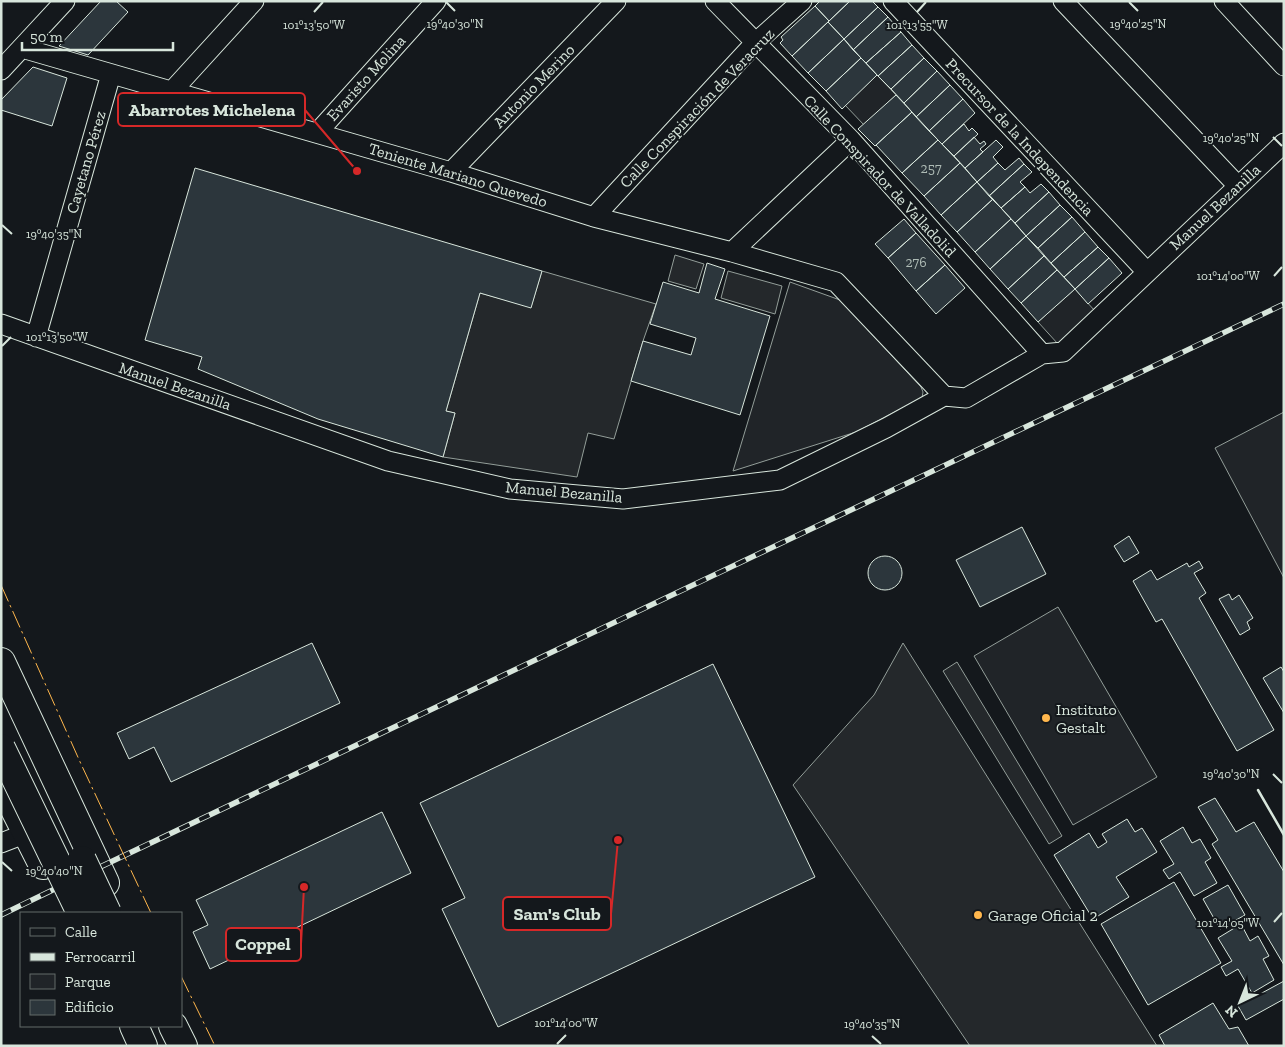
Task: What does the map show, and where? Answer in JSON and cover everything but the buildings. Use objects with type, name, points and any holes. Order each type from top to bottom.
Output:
[{"type":"highway","points":[[1,662],[79,896]]},
{"type":"highway","points":[[1,688],[79,896]]},
{"type":"highway","points":[[1,748],[79,896],[118,912]]},
{"type":"highway","points":[[1,782],[27,833],[79,896],[105,912]]},
{"type":"highway","points":[[118,1027],[128,1046]]},
{"type":"highway","points":[[134,1027],[143,1046]]},
{"type":"highway","points":[[160,1027],[169,1046]]},
{"type":"highway","points":[[174,1027],[183,1046]]},
{"type":"street","points":[[1,70],[65,1]]},
{"type":"street","points":[[172,92],[254,1]]},
{"type":"street","name":"Evaristo Molina","points":[[317,133],[436,1]]},
{"type":"street","name":"Antonio Merino","points":[[451,172],[616,1]]},
{"type":"street","name":"Calle Conspirador de Valladolid","points":[[715,1],[851,140],[1042,354]]},
{"type":"street","name":"Calle Conspiración de Veracruz","points":[[594,216],[755,43],[802,1]]},
{"type":"street","name":"Precursor de la Independencia","points":[[893,1],[1147,272]]},
{"type":"street","points":[[1063,1],[1238,186]]},
{"type":"street","points":[[1224,1],[1284,66]]},
{"type":"street","name":"Teniente Mariano Quevedo","points":[[22,48],[451,172],[594,216],[732,252],[836,282],[944,396]]},
{"type":"street","name":"Cayetano Pérez","points":[[36,337],[111,74]]},
{"type":"street","points":[[732,252],[851,140]]},
{"type":"street","name":"Manuel Bezanilla","points":[[1042,354],[1063,352],[1284,143]]},
{"type":"street","name":"Manuel Bezanilla","points":[[1,324],[388,461],[510,488],[623,499],[780,480],[886,428],[944,396]]},
{"type":"street","points":[[944,396],[966,398],[1042,354]]},
{"type":"street","points":[[1,843],[27,833]]},
{"type":"green space","points":[[877,75],[896,95],[864,125],[845,105]]},
{"type":"green space","points":[[790,282],[840,300],[921,387],[923,392],[922,398],[856,432],[733,471]]},
{"type":"green space","points":[[1075,289],[1095,311],[1058,344],[1038,322]]},
{"type":"green space","points":[[1284,412],[1284,578],[1215,448]]},
{"type":"green space","points":[[1058,607],[1157,777],[1073,825],[974,656]]},
{"type":"shaded area","points":[[675,255],[704,264],[696,289],[668,281]]},
{"type":"shaded area","points":[[542,271],[656,304],[614,439],[588,433],[577,477],[443,457],[455,413],[446,411],[480,293],[531,307]]},
{"type":"shaded area","points":[[728,271],[782,286],[775,314],[721,298]]},
{"type":"shaded area","name":"Garage Oficial 2","points":[[903,643],[1157,1046],[970,1046],[793,785],[874,695]]},
{"type":"shaded area","points":[[957,662],[1062,836],[1049,844],[943,671]]},
{"type":"railway","points":[[1,915],[1284,304]]},
{"type":"wall","points":[[1258,790],[1284,835]]},
{"type":"power","points":[[1,585],[81,764],[151,912]]},
{"type":"power","points":[[182,978],[215,1046]]},
{"type":"place","name":"Abarrotes Michelena","points":[[357,171]]},
{"type":"place","name":"Instituto Gestalt","points":[[1046,718]]},
{"type":"place","name":"Sam's Club","points":[[618,840]]},
{"type":"place","name":"Coppel","points":[[304,887]]},
{"type":"place","name":"Garage Oficial 2","points":[[978,915]]}]
